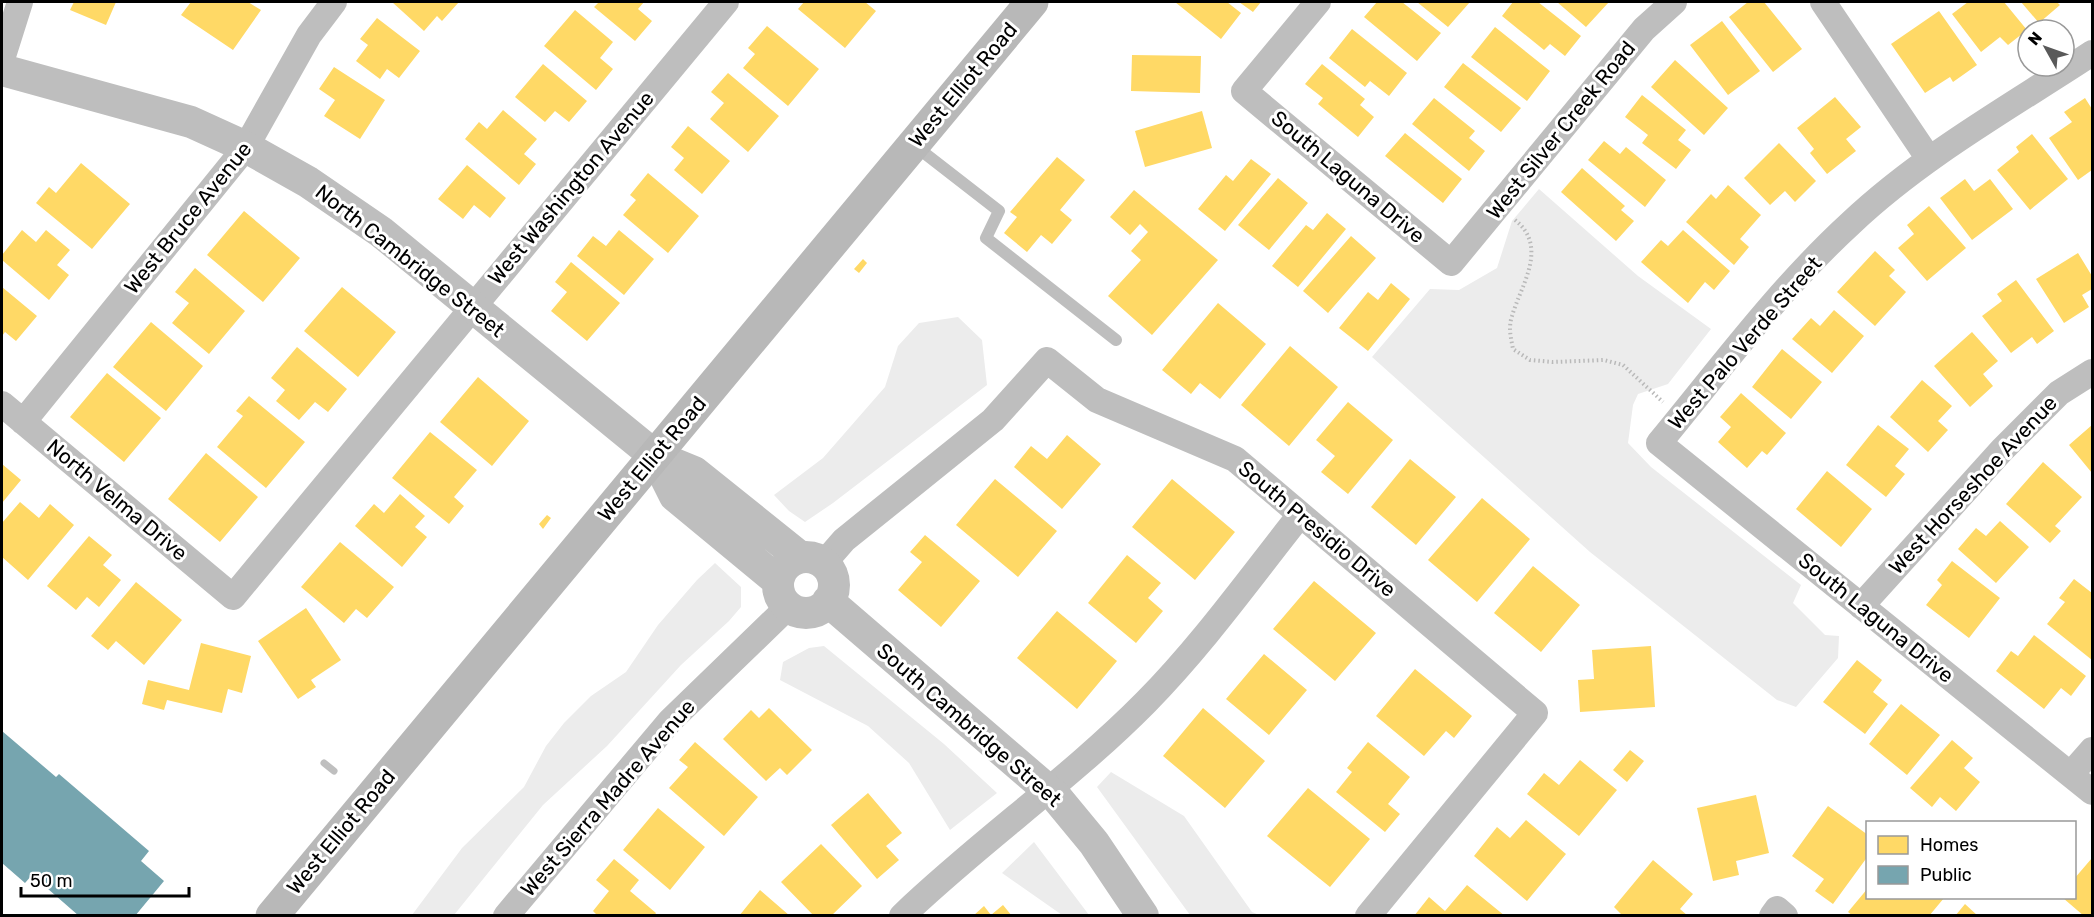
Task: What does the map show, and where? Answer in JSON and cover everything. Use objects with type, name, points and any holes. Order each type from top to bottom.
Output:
[{"type":"main road","name":"West Elliot Road","points":[[272,915],[1032,2]]},
{"type":"street","points":[[2,59],[20,2]]},
{"type":"street","name":"West Bruce Avenue","points":[[23,422],[246,147],[309,35],[334,2]]},
{"type":"street","name":"West Washington Avenue","points":[[233,597],[726,2]]},
{"type":"street","name":"South Laguna Drive","points":[[1318,2],[1244,91],[1451,263]]},
{"type":"street","name":"West Silver Creek Road","points":[[1451,263],[1644,29],[1674,2]]},
{"type":"street","points":[[1823,2],[1929,159]]},
{"type":"street","name":"West Palo Verde Street","points":[[1659,443],[1778,298],[1851,222],[1929,159],[2092,53]]},
{"type":"street","name":"North Cambridge Street","points":[[2,70],[191,122],[246,147],[308,182],[381,232],[655,456]]},
{"type":"street","name":"South Presidio Drive","points":[[812,560],[844,540],[993,420],[1047,360],[1097,400],[1235,459],[1535,713],[1368,915]]},
{"type":"street","name":"West Horseshoe Avenue","points":[[1860,606],[2002,450],[2059,393],[2092,372]]},
{"type":"street","name":"North Velma Drive","points":[[2,404],[233,597]]},
{"type":"street","name":"South Laguna Drive","points":[[1659,443],[2092,792]]},
{"type":"street","points":[[655,456],[694,472],[833,577],[832,594],[828,602],[822,608],[805,613],[675,496],[655,456]]},
{"type":"street","points":[[902,915],[950,870],[1097,748],[1177,669],[1300,515]]},
{"type":"street","points":[[783,594],[785,566],[812,560]]},
{"type":"street","name":"West Sierra Madre Avenue","points":[[506,915],[670,721],[783,594]]},
{"type":"street","name":"South Cambridge Street","points":[[828,602],[1047,790],[1094,843],[1143,915]]},
{"type":"street","points":[[2071,774],[2092,750]]},
{"type":"lane","points":[[914,144],[999,211],[986,238],[1116,340]]},
{"type":"path","points":[[1498,207],[1526,229],[1532,251],[1525,286],[1511,317],[1510,333],[1513,350],[1530,360],[1553,362],[1604,360],[1623,364],[1680,418]]},
{"type":"shaded area","points":[[1539,189],[1638,276],[1711,329],[1668,384],[1638,394],[1633,405],[1628,443],[1651,467],[1801,585],[1793,603],[1825,635],[1839,636],[1838,658],[1796,707],[1777,700],[1590,552],[1372,357],[1430,289],[1459,290],[1497,268],[1512,221]]},
{"type":"shaded area","points":[[958,317],[982,340],[987,385],[805,522],[789,511],[774,495],[823,458],[885,387],[898,346],[919,323]]},
{"type":"shaded area","points":[[715,563],[741,587],[741,607],[729,621],[681,665],[607,746],[543,805],[454,915],[412,915],[462,848],[524,787],[546,746],[564,723],[591,696],[626,672],[658,625]]},
{"type":"shaded area","points":[[824,646],[944,744],[997,793],[950,830],[909,763],[868,726],[780,680],[783,662],[809,648]]},
{"type":"shaded area","points":[[1111,772],[1184,816],[1252,912],[1259,915],[1190,915],[1097,787]]},
{"type":"shaded area","points":[[1034,842],[1089,915],[1062,915],[1002,873]]},
{"type":"building: Homes","points":[[74,2],[116,2],[106,25],[70,10]]},
{"type":"building: Homes","points":[[191,2],[248,2],[261,10],[233,50],[181,15]]},
{"type":"building: Homes","points":[[392,2],[459,2],[442,21],[437,16],[424,31]]},
{"type":"building: Homes","points":[[599,2],[644,2],[638,9],[652,21],[635,41],[594,7]]},
{"type":"building: Homes","points":[[804,2],[865,2],[876,11],[845,48],[798,9]]},
{"type":"building: Homes","points":[[1175,2],[1227,2],[1241,13],[1221,39]]},
{"type":"building: Homes","points":[[1239,2],[1261,2],[1253,12]]},
{"type":"building: Homes","points":[[1377,2],[1402,2],[1441,33],[1417,61],[1364,17]]},
{"type":"building: Homes","points":[[1417,2],[1470,2],[1448,27]]},
{"type":"building: Homes","points":[[1513,2],[1538,2],[1581,36],[1565,56],[1550,44],[1544,50],[1502,16]]},
{"type":"building: Homes","points":[[1557,2],[1609,2],[1586,27]]},
{"type":"building: Homes","points":[[1748,2],[1764,2],[1802,49],[1773,72],[1729,17]]},
{"type":"building: Homes","points":[[1968,2],[2004,2],[2017,18],[2016,39],[2008,45],[2000,37],[1981,52],[1952,14]]},
{"type":"building: Homes","points":[[2021,2],[2057,2],[2060,5],[2045,18],[2035,18]]},
{"type":"building: Homes","points":[[575,10],[613,42],[600,58],[613,69],[596,90],[544,46]]},
{"type":"building: Homes","points":[[1939,11],[1977,65],[1953,82],[1950,77],[1925,93],[1891,44]]},
{"type":"building: Homes","points":[[377,18],[420,51],[399,78],[387,69],[380,79],[356,61],[368,45],[360,39]]},
{"type":"building: Homes","points":[[1722,21],[1760,71],[1728,95],[1690,45]]},
{"type":"building: Homes","points":[[767,26],[819,69],[788,106],[743,68],[755,54],[748,48]]},
{"type":"building: Homes","points":[[1495,27],[1550,71],[1527,101],[1471,57]]},
{"type":"building: Homes","points":[[1352,29],[1407,73],[1389,96],[1370,81],[1365,87],[1329,58]]},
{"type":"building: Homes","points":[[1132,55],[1201,56],[1200,93],[1131,91]]},
{"type":"building: Homes","points":[[1675,60],[1728,108],[1704,135],[1651,87]]},
{"type":"building: Homes","points":[[1463,63],[1521,108],[1501,132],[1444,87]]},
{"type":"building: Homes","points":[[543,64],[587,101],[569,122],[555,111],[545,122],[515,97]]},
{"type":"building: Homes","points":[[1322,64],[1365,99],[1360,105],[1374,117],[1358,137],[1318,104],[1323,98],[1305,84]]},
{"type":"building: Homes","points":[[334,67],[385,100],[360,139],[324,116],[335,100],[319,89]]},
{"type":"building: Homes","points":[[728,73],[779,116],[748,152],[710,119],[724,103],[711,92]]},
{"type":"building: Homes","points":[[1642,95],[1686,130],[1678,140],[1691,150],[1676,169],[1642,143],[1648,135],[1625,117]]},
{"type":"building: Homes","points":[[1835,97],[1861,127],[1846,139],[1856,151],[1827,174],[1810,153],[1814,149],[1797,128]]},
{"type":"building: Homes","points":[[1434,98],[1475,131],[1469,138],[1485,151],[1469,171],[1412,124]]},
{"type":"building: Homes","points":[[2085,98],[2092,109],[2092,170],[2078,180],[2049,138],[2072,122],[2064,112]]},
{"type":"building: Homes","points":[[503,110],[537,139],[524,154],[536,164],[519,185],[465,139],[479,122],[487,129]]},
{"type":"building: Homes","points":[[1202,111],[1212,148],[1145,167],[1135,131]]},
{"type":"building: Homes","points":[[688,126],[730,161],[702,194],[674,170],[684,158],[671,147]]},
{"type":"building: Homes","points":[[1405,133],[1462,179],[1443,203],[1385,156]]},
{"type":"building: Homes","points":[[2032,134],[2068,179],[2030,210],[1997,170],[2019,152],[2016,147]]},
{"type":"building: Homes","points":[[1604,141],[1620,154],[1626,147],[1666,180],[1645,207],[1588,160]]},
{"type":"building: Homes","points":[[1779,143],[1816,181],[1795,202],[1785,191],[1770,205],[1744,178]]},
{"type":"building: Homes","points":[[1057,157],[1085,180],[1060,210],[1072,220],[1052,244],[1041,235],[1027,252],[1004,233],[1017,217],[1010,212]]},
{"type":"building: Homes","points":[[1251,159],[1271,174],[1225,231],[1198,209],[1226,175],[1233,181]]},
{"type":"building: Homes","points":[[81,163],[130,204],[92,249],[36,203],[49,187],[56,193]]},
{"type":"building: Homes","points":[[467,165],[506,198],[490,218],[474,205],[463,219],[438,199]]},
{"type":"building: Homes","points":[[1582,168],[1625,206],[1621,210],[1634,221],[1616,241],[1561,192]]},
{"type":"building: Homes","points":[[648,173],[699,216],[668,253],[623,215],[636,200],[630,195]]},
{"type":"building: Homes","points":[[1278,178],[1308,203],[1269,250],[1238,225]]},
{"type":"building: Homes","points":[[1965,179],[1974,191],[1990,179],[2013,209],[1972,240],[1940,198]]},
{"type":"building: Homes","points":[[1728,185],[1761,215],[1740,239],[1749,247],[1734,265],[1686,222],[1711,194],[1716,199]]},
{"type":"building: Homes","points":[[1134,190],[1218,260],[1152,335],[1108,296],[1141,260],[1131,251],[1148,232],[1140,224],[1130,235],[1110,217]]},
{"type":"building: Homes","points":[[1929,206],[1966,248],[1927,281],[1898,248],[1914,234],[1907,225]]},
{"type":"building: Homes","points":[[244,211],[300,258],[263,302],[207,255]]},
{"type":"building: Homes","points":[[1327,213],[1346,229],[1298,287],[1272,266],[1306,225],[1313,230]]},
{"type":"building: Homes","points":[[22,230],[36,242],[46,230],[70,250],[57,265],[69,275],[49,300],[2,260],[2,255]]},
{"type":"building: Homes","points":[[619,230],[654,259],[624,295],[577,256],[593,236],[606,246]]},
{"type":"building: Homes","points":[[1683,230],[1730,271],[1714,290],[1705,282],[1688,303],[1641,262],[1661,240],[1668,246]]},
{"type":"building: Homes","points":[[1351,236],[1376,258],[1328,313],[1303,291]]},
{"type":"building: Homes","points":[[1875,251],[1895,270],[1889,276],[1906,292],[1875,326],[1837,292]]},
{"type":"building: Homes","points":[[2078,253],[2092,276],[2092,289],[2082,295],[2089,307],[2064,323],[2036,279]]},
{"type":"building: Homes","points":[[863,259],[867,263],[859,273],[854,269]]},
{"type":"building: Homes","points":[[571,262],[620,303],[587,341],[551,311],[567,292],[555,282]]},
{"type":"building: Homes","points":[[195,268],[245,311],[209,354],[172,323],[189,303],[175,292]]},
{"type":"building: Homes","points":[[2016,280],[2054,331],[2037,344],[2032,337],[2011,353],[1982,316],[2002,301],[1997,294]]},
{"type":"building: Homes","points":[[1391,283],[1410,299],[1368,351],[1339,328],[1368,292],[1378,300]]},
{"type":"building: Homes","points":[[2,287],[37,316],[16,341],[5,332],[2,336]]},
{"type":"building: Homes","points":[[342,287],[396,332],[358,377],[304,331]]},
{"type":"building: Homes","points":[[1218,303],[1266,344],[1220,399],[1200,383],[1191,394],[1162,370]]},
{"type":"building: Homes","points":[[1834,310],[1864,336],[1832,373],[1792,339],[1811,318],[1820,326]]},
{"type":"building: Homes","points":[[151,322],[203,366],[166,411],[113,367]]},
{"type":"building: Homes","points":[[1972,332],[1998,361],[1983,374],[1993,386],[1970,407],[1934,366]]},
{"type":"building: Homes","points":[[1290,346],[1338,387],[1289,446],[1241,405]]},
{"type":"building: Homes","points":[[297,347],[347,389],[328,412],[315,402],[299,420],[276,401],[285,390],[271,378]]},
{"type":"building: Homes","points":[[1782,349],[1822,382],[1791,419],[1752,387]]},
{"type":"building: Homes","points":[[107,373],[161,418],[124,462],[70,417]]},
{"type":"building: Homes","points":[[478,377],[529,421],[492,466],[440,422]]},
{"type":"building: Homes","points":[[1922,380],[1952,406],[1938,421],[1948,430],[1928,452],[1890,417]]},
{"type":"building: Homes","points":[[1741,393],[1786,433],[1767,455],[1762,451],[1747,468],[1718,442],[1731,427],[1720,417]]},
{"type":"building: Homes","points":[[249,396],[305,442],[266,488],[217,447],[243,416],[236,411]]},
{"type":"building: Homes","points":[[1348,402],[1393,440],[1348,494],[1321,472],[1335,456],[1316,440]]},
{"type":"building: Homes","points":[[1878,425],[1909,449],[1895,466],[1905,474],[1886,497],[1846,465]]},
{"type":"building: Homes","points":[[2092,425],[2092,473],[2069,445]]},
{"type":"building: Homes","points":[[430,432],[477,470],[454,497],[464,506],[449,524],[392,478]]},
{"type":"building: Homes","points":[[1067,435],[1101,464],[1062,509],[1014,467],[1031,446],[1047,459]]},
{"type":"building: Homes","points":[[206,453],[258,497],[220,542],[168,499]]},
{"type":"building: Homes","points":[[1410,459],[1456,497],[1416,545],[1371,507]]},
{"type":"building: Homes","points":[[2043,462],[2082,497],[2055,526],[2061,531],[2050,543],[2006,504]]},
{"type":"building: Homes","points":[[2,464],[21,480],[2,503]]},
{"type":"building: Homes","points":[[1827,471],[1872,509],[1841,547],[1796,509]]},
{"type":"building: Homes","points":[[995,479],[1057,531],[1018,577],[956,525]]},
{"type":"building: Homes","points":[[1172,479],[1235,532],[1195,580],[1132,527]]},
{"type":"building: Homes","points":[[400,494],[425,516],[415,527],[427,537],[402,567],[355,526],[374,504],[384,513]]},
{"type":"building: Homes","points":[[1482,498],[1530,539],[1477,602],[1428,560]]},
{"type":"building: Homes","points":[[20,502],[39,518],[50,504],[74,525],[28,580],[2,557],[2,523]]},
{"type":"building: Homes","points":[[547,515],[551,518],[543,529],[539,524]]},
{"type":"building: Homes","points":[[2000,521],[2029,547],[1996,583],[1958,549],[1976,528],[1986,536]]},
{"type":"building: Homes","points":[[925,535],[980,581],[941,627],[898,590],[922,562],[910,552]]},
{"type":"building: Homes","points":[[89,536],[112,555],[103,565],[121,580],[99,607],[87,597],[76,610],[47,586]]},
{"type":"building: Homes","points":[[340,542],[394,587],[367,618],[356,609],[344,623],[301,587]]},
{"type":"building: Homes","points":[[1127,555],[1161,583],[1148,598],[1163,611],[1136,643],[1088,603]]},
{"type":"building: Homes","points":[[1952,561],[2000,598],[1969,638],[1926,605],[1942,585],[1937,580]]},
{"type":"building: Homes","points":[[1533,566],[1580,605],[1541,652],[1494,613]]},
{"type":"building: Homes","points":[[2074,579],[2092,593],[2092,660],[2047,624],[2065,602],[2059,598]]},
{"type":"building: Homes","points":[[1314,581],[1376,633],[1335,681],[1273,629]]},
{"type":"building: Homes","points":[[136,582],[182,620],[144,665],[116,641],[108,650],[91,636]]},
{"type":"building: Homes","points":[[306,608],[341,660],[311,680],[316,687],[298,699],[258,641]]},
{"type":"building: Homes","points":[[1057,611],[1117,661],[1077,709],[1017,658]]},
{"type":"building: Homes","points":[[2034,635],[2086,676],[2071,696],[2061,688],[2044,709],[1996,671],[2011,651],[2018,656]]},
{"type":"building: Homes","points":[[201,643],[251,656],[242,693],[228,689],[222,713],[167,700],[164,710],[142,704],[148,680],[189,690]]},
{"type":"building: Homes","points":[[1651,646],[1655,707],[1580,712],[1578,680],[1594,679],[1592,650]]},
{"type":"building: Homes","points":[[1264,654],[1307,690],[1269,735],[1226,699]]},
{"type":"building: Homes","points":[[1857,660],[1882,680],[1873,692],[1888,704],[1865,734],[1823,702]]},
{"type":"building: Homes","points":[[1415,669],[1472,716],[1454,738],[1446,731],[1424,756],[1376,716]]},
{"type":"building: Homes","points":[[1901,704],[1940,735],[1907,775],[1869,744]]},
{"type":"building: Homes","points":[[769,708],[812,750],[787,775],[780,768],[766,781],[723,739],[751,710],[759,718]]},
{"type":"building: Homes","points":[[1203,708],[1265,761],[1225,808],[1163,756]]},
{"type":"building: Homes","points":[[1952,740],[1973,758],[1964,768],[1980,782],[1956,811],[1940,797],[1932,807],[1910,788]]},
{"type":"building: Homes","points":[[695,742],[758,797],[724,836],[669,788],[688,767],[679,760]]},
{"type":"building: Homes","points":[[1368,742],[1410,777],[1388,804],[1400,814],[1385,832],[1336,792],[1352,772],[1347,768]]},
{"type":"building: Homes","points":[[1630,750],[1644,761],[1627,782],[1613,770]]},
{"type":"building: Homes","points":[[1580,760],[1617,790],[1579,836],[1527,794],[1544,773],[1559,785]]},
{"type":"building: Homes","points":[[1308,788],[1370,839],[1330,887],[1267,836]]},
{"type":"building: Homes","points":[[868,793],[902,833],[886,846],[899,860],[877,879],[831,825]]},
{"type":"building: Homes","points":[[1756,795],[1769,853],[1736,861],[1739,875],[1713,881],[1697,808]]},
{"type":"building: Homes","points":[[1828,806],[1866,834],[1866,859],[1833,904],[1815,891],[1824,879],[1792,856]]},
{"type":"building: Homes","points":[[658,808],[705,847],[670,890],[623,850]]},
{"type":"building: Homes","points":[[1526,820],[1566,854],[1527,901],[1474,856],[1497,827],[1510,838]]},
{"type":"building: Homes","points":[[821,844],[862,886],[831,916],[814,916],[781,882]]},
{"type":"building: Homes","points":[[2092,858],[2092,916],[2084,916],[2064,899],[2076,899],[2076,877]]},
{"type":"building: Homes","points":[[614,859],[639,880],[630,891],[656,913],[654,916],[598,916],[593,911],[609,891],[596,880]]},
{"type":"building: Homes","points":[[1653,860],[1693,894],[1680,909],[1688,916],[1623,916],[1614,907]]},
{"type":"building: Homes","points":[[1467,885],[1505,916],[1414,916],[1429,897],[1445,911]]},
{"type":"building: Homes","points":[[760,890],[790,916],[739,916]]},
{"type":"building: Homes","points":[[1866,890],[1866,899],[1943,899],[1929,916],[1853,916],[1848,912]]},
{"type":"building: Homes","points":[[1965,904],[1978,916],[1955,916]]},
{"type":"building: Homes","points":[[1003,905],[1012,916],[973,916],[984,906],[991,915]]},
{"type":"building: Public","points":[[2,731],[56,777],[59,774],[149,851],[141,861],[164,881],[135,916],[79,916],[32,875],[25,883],[2,863]]},
{"type":"waterway","points":[[324,763],[334,771]]}]
